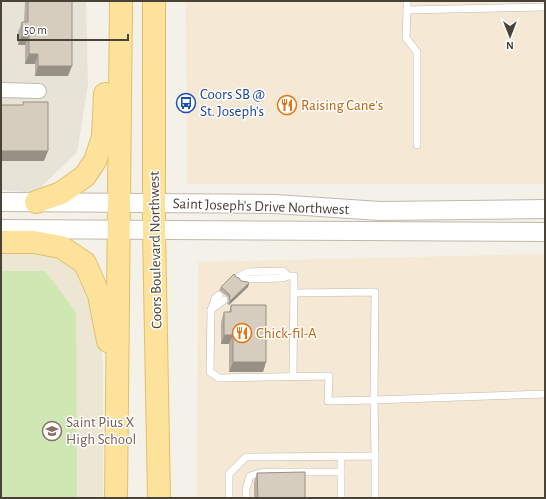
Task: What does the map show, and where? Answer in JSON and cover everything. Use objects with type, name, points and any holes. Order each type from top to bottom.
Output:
[{"type":"main road","points":[[36,202],[61,193],[85,176],[95,161],[103,137],[107,6],[110,1]]},
{"type":"main road","points":[[116,498],[120,1]]},
{"type":"main road","name":"Coors Boulevard Northwest","points":[[154,1],[154,229],[159,498]]},
{"type":"main road","points":[[1,242],[34,242],[61,247],[85,263],[99,295],[117,388]]},
{"type":"street","points":[[1,90],[39,91]]},
{"type":"street","name":"Saint Joseph's Drive Northwest","points":[[1,202],[275,204],[380,211],[545,209]]},
{"type":"street","name":"Saint Joseph's Drive Northwest","points":[[1,229],[545,232]]},
{"type":"lane","points":[[407,1],[406,38],[417,52],[417,145]]},
{"type":"lane","points":[[407,10],[545,7]]},
{"type":"lane","points":[[241,279],[283,278],[291,276],[294,292],[293,376]]},
{"type":"lane","points":[[294,292],[375,292],[375,498]]},
{"type":"lane","points":[[221,297],[211,310],[210,372],[219,378],[329,376],[328,401],[545,394]]},
{"type":"lane","points":[[341,456],[341,498]]},
{"type":"lane","points":[[229,498],[229,474],[246,457],[375,456]]},
{"type":"lane","points":[[246,498],[246,489],[250,476],[264,472],[341,472]]},
{"type":"shaded area","points":[[1,1],[86,1],[88,85],[77,152],[35,193],[1,190]]},
{"type":"shaded area","points":[[186,1],[545,1],[545,184],[187,184]]},
{"type":"shaded area","name":"Saint Pius X High School","points":[[1,248],[43,248],[81,270],[99,335],[103,363],[103,498],[1,498]]},
{"type":"shaded area","points":[[545,254],[545,498],[197,498],[198,262]]},
{"type":"green space","name":"Saint Pius X High School","points":[[1,271],[45,271],[76,312],[77,498],[1,498]]},
{"type":"building","points":[[28,1],[72,1],[72,66],[38,66],[38,54],[29,54],[29,35],[22,35],[22,22],[28,22]]},
{"type":"building","points":[[23,102],[48,102],[48,151],[1,151],[1,105],[23,105]]},
{"type":"building","points":[[234,274],[241,281],[249,283],[230,301],[229,294],[221,287]]},
{"type":"building","name":"Chick-fil-A","points":[[231,305],[266,305],[266,362],[233,362],[233,335],[224,335],[224,312],[231,312]]},
{"type":"building","points":[[305,472],[305,498],[258,498],[257,473]]},
{"type":"place","name":"Coors SB @ St. Joseph's","points":[[186,103]]},
{"type":"place","name":"Raising Cane's","points":[[287,105]]},
{"type":"place","name":"Chick-fil-A","points":[[242,333]]},
{"type":"place","name":"Saint Pius X High School","points":[[52,431]]}]
